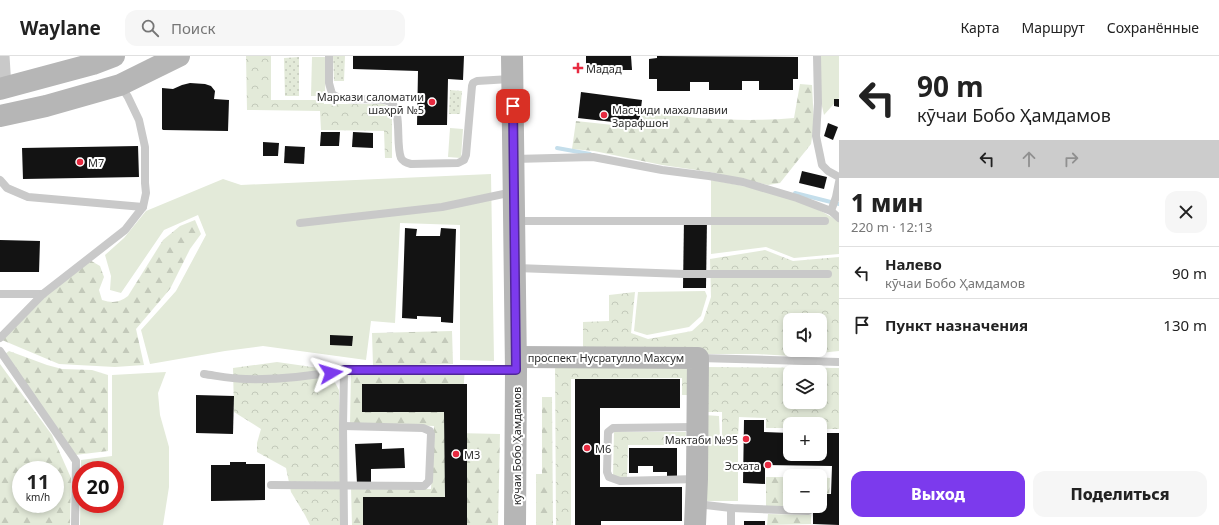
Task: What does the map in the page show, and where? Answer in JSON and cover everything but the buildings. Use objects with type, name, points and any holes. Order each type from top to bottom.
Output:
[{"type":"street","points":[[2,56],[2,88],[93,64],[114,56]]},
{"type":"street","points":[[0,116],[46,106],[120,85],[179,56]]},
{"type":"street","name":"кӯчаи Бобо Ҳамдамов","points":[[512,56],[516,363],[516,525]]},
{"type":"street","name":"проспект Нусратулло Махсум","points":[[516,363],[698,358],[696,515]]},
{"type":"lane","points":[[329,56],[329,82],[332,94],[337,98],[344,100],[382,99],[392,103],[397,123],[401,158],[412,164],[458,163],[464,160],[466,155],[472,86],[477,81],[512,79]]},
{"type":"lane","points":[[817,56],[818,103],[816,136],[822,164],[828,171],[839,177]]},
{"type":"lane","points":[[0,338],[42,294],[125,230],[143,207],[146,193],[144,183],[145,147],[139,120],[128,96],[120,85]]},
{"type":"lane","points":[[514,159],[593,157],[662,170],[709,176],[742,182],[832,209],[839,218]]},
{"type":"lane","points":[[0,180],[7,188],[28,197],[143,207]]},
{"type":"lane","points":[[832,209],[839,182]]},
{"type":"lane","points":[[300,223],[442,207],[514,192]]},
{"type":"lane","points":[[514,221],[825,221]]},
{"type":"lane","points":[[515,268],[684,274],[828,274]]},
{"type":"lane","points":[[0,294],[42,294]]},
{"type":"lane","points":[[0,351],[76,461],[75,525]]},
{"type":"lane","points":[[698,358],[839,362]]},
{"type":"lane","points":[[204,374],[245,379],[268,379],[318,375],[344,370],[516,363]]},
{"type":"lane","points":[[344,370],[344,525]]},
{"type":"lane","points":[[271,485],[343,487],[426,485],[430,478],[431,434],[427,429],[343,426]]},
{"type":"lane","points":[[697,427],[613,428],[608,432],[607,472],[609,477],[620,481],[697,478]]},
{"type":"lane","points":[[730,508],[730,525]]},
{"type":"lane","points":[[696,515],[730,508],[783,510]]},
{"type":"green space","points":[[246,56],[271,56],[271,100],[323,100],[324,104],[383,104],[387,106],[392,114],[392,158],[385,158],[384,131],[321,130],[320,111],[247,110]]},
{"type":"green space","points":[[333,56],[345,56],[344,81],[334,81]]},
{"type":"green space","points":[[819,56],[839,56],[839,98],[824,115],[821,102]]},
{"type":"green space","points":[[299,57],[299,96],[285,96],[284,58]]},
{"type":"green space","points":[[312,57],[326,57],[325,96],[311,96]]},
{"type":"green space","points":[[800,84],[812,85],[814,124],[811,144],[780,183],[768,185],[710,172],[662,165],[594,151],[572,149],[576,121],[641,128],[642,115],[649,114],[734,120],[794,118]]},
{"type":"green space","points":[[450,90],[462,91],[460,114],[449,114]]},
{"type":"green space","points":[[450,128],[463,129],[461,158],[448,157]]},
{"type":"green space","points":[[491,174],[494,361],[460,360],[460,225],[400,223],[395,323],[371,321],[366,360],[263,346],[150,364],[141,330],[176,291],[206,235],[198,215],[164,230],[121,293],[110,290],[111,276],[105,255],[124,238],[146,211],[223,179],[241,185]]},
{"type":"green space","points":[[711,180],[778,194],[825,213],[839,222],[839,254],[794,258],[766,247],[711,254]]},
{"type":"green space","points":[[195,220],[201,234],[190,249],[170,289],[136,329],[144,365],[115,367],[59,364],[2,340],[43,296],[88,259],[100,266],[104,277],[99,290],[102,300],[115,302],[122,300],[128,296],[163,240],[180,226]]},
{"type":"green space","points":[[765,250],[793,261],[839,257],[839,351],[827,352],[827,313],[783,313],[783,356],[697,354],[583,357],[583,322],[609,321],[609,295],[635,292],[631,333],[648,339],[692,331],[703,321],[711,297],[710,259]]},
{"type":"green space","points":[[705,291],[707,296],[701,316],[689,327],[647,335],[634,331],[638,292]]},
{"type":"green space","points":[[452,331],[453,364],[373,366],[372,333]]},
{"type":"green space","points":[[9,351],[62,369],[92,370],[108,375],[108,451],[75,455],[5,354]]},
{"type":"green space","points":[[695,361],[695,395],[682,395],[682,378],[571,379],[571,525],[556,525],[555,362]]},
{"type":"green space","points":[[277,362],[319,368],[330,373],[339,390],[342,525],[310,525],[291,492],[286,468],[257,452],[257,443],[261,429],[234,412],[233,368]]},
{"type":"green space","points":[[0,364],[52,435],[63,461],[12,461],[12,513],[64,513],[64,462],[71,478],[70,525],[0,525]]},
{"type":"green space","points":[[705,367],[783,368],[783,409],[827,409],[827,368],[839,368],[839,429],[827,429],[827,417],[783,417],[783,428],[766,428],[766,418],[739,417],[738,438],[722,437],[722,412],[704,412]]},
{"type":"green space","points":[[465,369],[463,393],[447,408],[444,525],[352,525],[351,488],[431,489],[434,426],[350,423],[351,372]]},
{"type":"green space","points":[[166,372],[158,393],[160,415],[169,447],[169,487],[163,525],[80,525],[80,513],[124,513],[124,461],[81,461],[112,456],[112,375]]},
{"type":"green space","points":[[542,397],[552,397],[553,525],[536,525],[536,474],[542,474]]},
{"type":"green space","points":[[704,415],[719,416],[720,440],[738,440],[738,501],[704,501]]},
{"type":"green space","points":[[614,432],[686,432],[685,445],[628,445],[627,477],[613,477]]},
{"type":"green space","points":[[457,433],[500,434],[498,525],[456,525]]},
{"type":"green space","points":[[766,477],[783,477],[783,507],[766,507]]},
{"type":"green space","points":[[827,478],[830,478],[829,503],[827,503]]},
{"type":"green space","points":[[768,514],[811,515],[811,524],[767,525]]},
{"type":"waterway","points":[[557,148],[590,154]]},
{"type":"waterway","points":[[795,193],[839,204]]},
{"type":"place","name":"Мадад","points":[[578,68]]},
{"type":"place","name":"Маркази саломатии шаҳрӣ №5","points":[[432,102]]},
{"type":"place","name":"Масчиди махаллавии Зарафшон","points":[[604,115]]},
{"type":"place","name":"М7","points":[[80,162]]},
{"type":"place","name":"Mактаби №95","points":[[746,439]]},
{"type":"place","name":"М6","points":[[587,448]]},
{"type":"place","name":"М3","points":[[456,454]]},
{"type":"place","name":"Эсхата","points":[[768,465]]},
{"type":"route","points":[[331,373],[344,370],[516,370],[513,106]]}]
